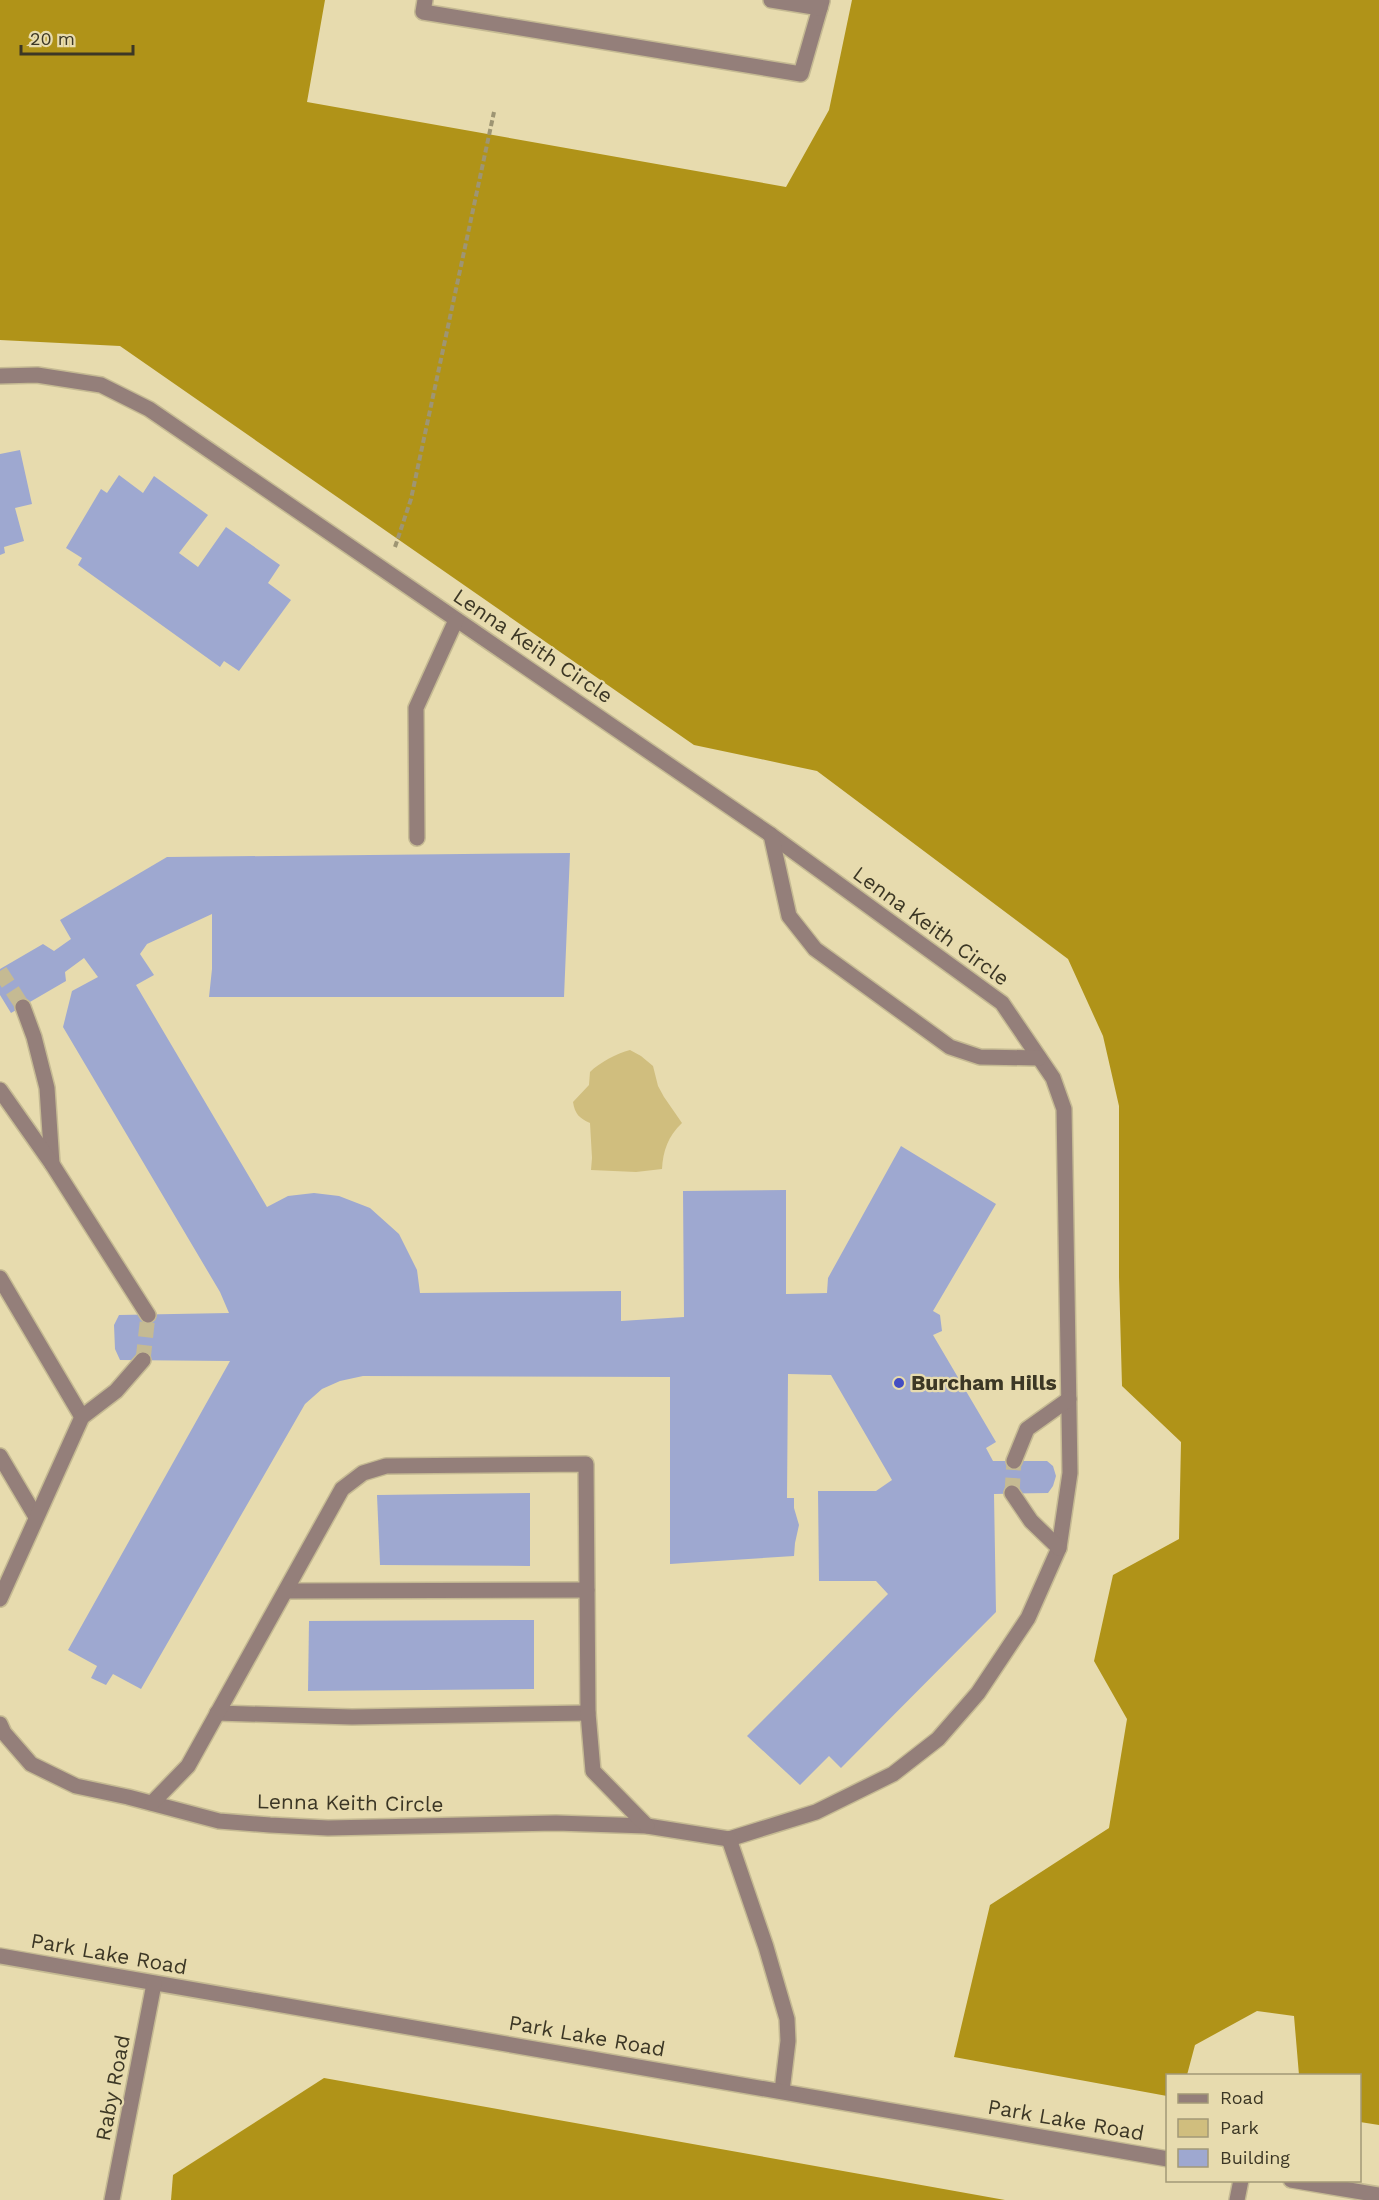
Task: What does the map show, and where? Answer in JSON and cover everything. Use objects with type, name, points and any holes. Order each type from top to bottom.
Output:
[{"type":"street","points":[[425,0],[423,12],[801,74],[821,4],[771,0]]},
{"type":"street","name":"Lenna Keith Circle","points":[[0,376],[37,375],[101,385],[149,409],[771,835],[1002,1003],[1053,1078],[1064,1109],[1070,1473],[1059,1548],[1028,1618],[978,1693],[938,1739],[893,1774],[816,1812],[729,1839],[647,1826],[556,1823],[328,1828],[219,1821],[76,1786],[30,1764],[4,1733],[0,1724]]},
{"type":"street","points":[[417,838],[416,708],[456,620]]},
{"type":"street","points":[[771,835],[789,916],[815,949],[950,1047],[980,1058],[1039,1058]]},
{"type":"street","points":[[23,1007],[34,1037],[47,1088],[52,1164]]},
{"type":"street","points":[[0,1089],[52,1164],[148,1315]]},
{"type":"street","points":[[0,1278],[82,1417]]},
{"type":"street","points":[[0,1599],[82,1417],[116,1391],[143,1360]]},
{"type":"street","points":[[1014,1461],[1027,1429],[1069,1399]]},
{"type":"street","points":[[0,1456],[36,1517]]},
{"type":"street","points":[[152,1803],[188,1766],[342,1489],[363,1473],[386,1466],[586,1464],[588,1713],[593,1771],[647,1826]]},
{"type":"street","points":[[1012,1492],[1031,1521],[1059,1548]]},
{"type":"street","points":[[286,1590],[587,1590]]},
{"type":"street","points":[[218,1713],[352,1717],[588,1713]]},
{"type":"street","points":[[729,1839],[766,1947],[787,2019],[788,2042],[782,2091]]},
{"type":"street","name":"Park Lake Road","points":[[0,1956],[1166,2159]]},
{"type":"street","name":"Raby Road","points":[[112,2200],[154,1984]]},
{"type":"street","points":[[1237,2200],[1241,2182]]},
{"type":"street","points":[[1297,2182],[1379,2195]]},
{"type":"path","points":[[382,569],[396,545],[411,499],[494,112]]},
{"type":"green space","points":[[630,1050],[653,1066],[658,1086],[682,1123],[667,1144],[662,1169],[636,1172],[591,1170],[590,1123],[578,1115],[573,1102],[589,1085],[590,1072],[608,1059]]},
{"type":"shaded area","points":[[0,0],[325,0],[307,102],[786,187],[829,110],[852,0],[1379,0],[1379,2125],[1361,2122],[1361,2074],[1299,2074],[1294,2016],[1257,2011],[1195,2045],[1187,2074],[1166,2074],[1166,2096],[954,2057],[990,1905],[1109,1828],[1127,1719],[1094,1661],[1113,1575],[1179,1539],[1181,1442],[1122,1386],[1119,1277],[1119,1106],[1103,1036],[1068,959],[817,771],[694,745],[120,346],[0,340]]},
{"type":"shaded area","points":[[324,2078],[1005,2200],[171,2200],[173,2175]]},
{"type":"building","points":[[20,450],[32,504],[15,508],[24,541],[4,547],[5,553],[0,555],[0,454]]},
{"type":"building","points":[[119,475],[143,493],[154,476],[208,515],[179,553],[198,567],[226,527],[280,565],[268,583],[291,600],[239,671],[224,661],[220,667],[78,565],[82,558],[66,548],[101,489],[107,493]]},
{"type":"building","name":"Burcham Hills","points":[[570,853],[564,997],[209,997],[212,969],[212,914],[147,944],[140,954],[154,975],[136,985],[267,1207],[288,1196],[314,1193],[339,1196],[370,1208],[399,1234],[417,1270],[420,1293],[621,1291],[621,1321],[684,1317],[683,1191],[786,1190],[786,1294],[827,1293],[828,1278],[901,1146],[996,1204],[933,1311],[940,1315],[942,1331],[933,1335],[996,1442],[986,1448],[993,1461],[1047,1461],[1053,1466],[1056,1476],[1053,1486],[1048,1493],[994,1494],[996,1612],[841,1768],[829,1756],[800,1785],[747,1736],[888,1594],[876,1581],[819,1581],[818,1491],[876,1491],[892,1480],[831,1375],[788,1374],[787,1498],[794,1498],[794,1508],[799,1525],[794,1556],[670,1564],[670,1377],[363,1376],[340,1381],[322,1389],[305,1404],[141,1689],[113,1674],[106,1685],[91,1678],[97,1666],[68,1650],[230,1361],[120,1360],[115,1349],[114,1325],[119,1315],[229,1313],[220,1292],[63,1027],[72,991],[98,977],[84,958],[65,972],[66,981],[11,1013],[0,995],[0,969],[43,944],[54,951],[71,939],[60,920],[167,857]]},
{"type":"building","points":[[530,1493],[530,1566],[380,1565],[377,1495]]},
{"type":"building","points":[[534,1620],[534,1689],[308,1691],[309,1621]]},
{"type":"tunnel","points":[[0,971],[23,1007]]},
{"type":"tunnel","points":[[143,1360],[148,1315]]},
{"type":"tunnel","points":[[1012,1493],[1014,1461]]},
{"type":"place","name":"Burcham Hills","points":[[899,1383]]}]
